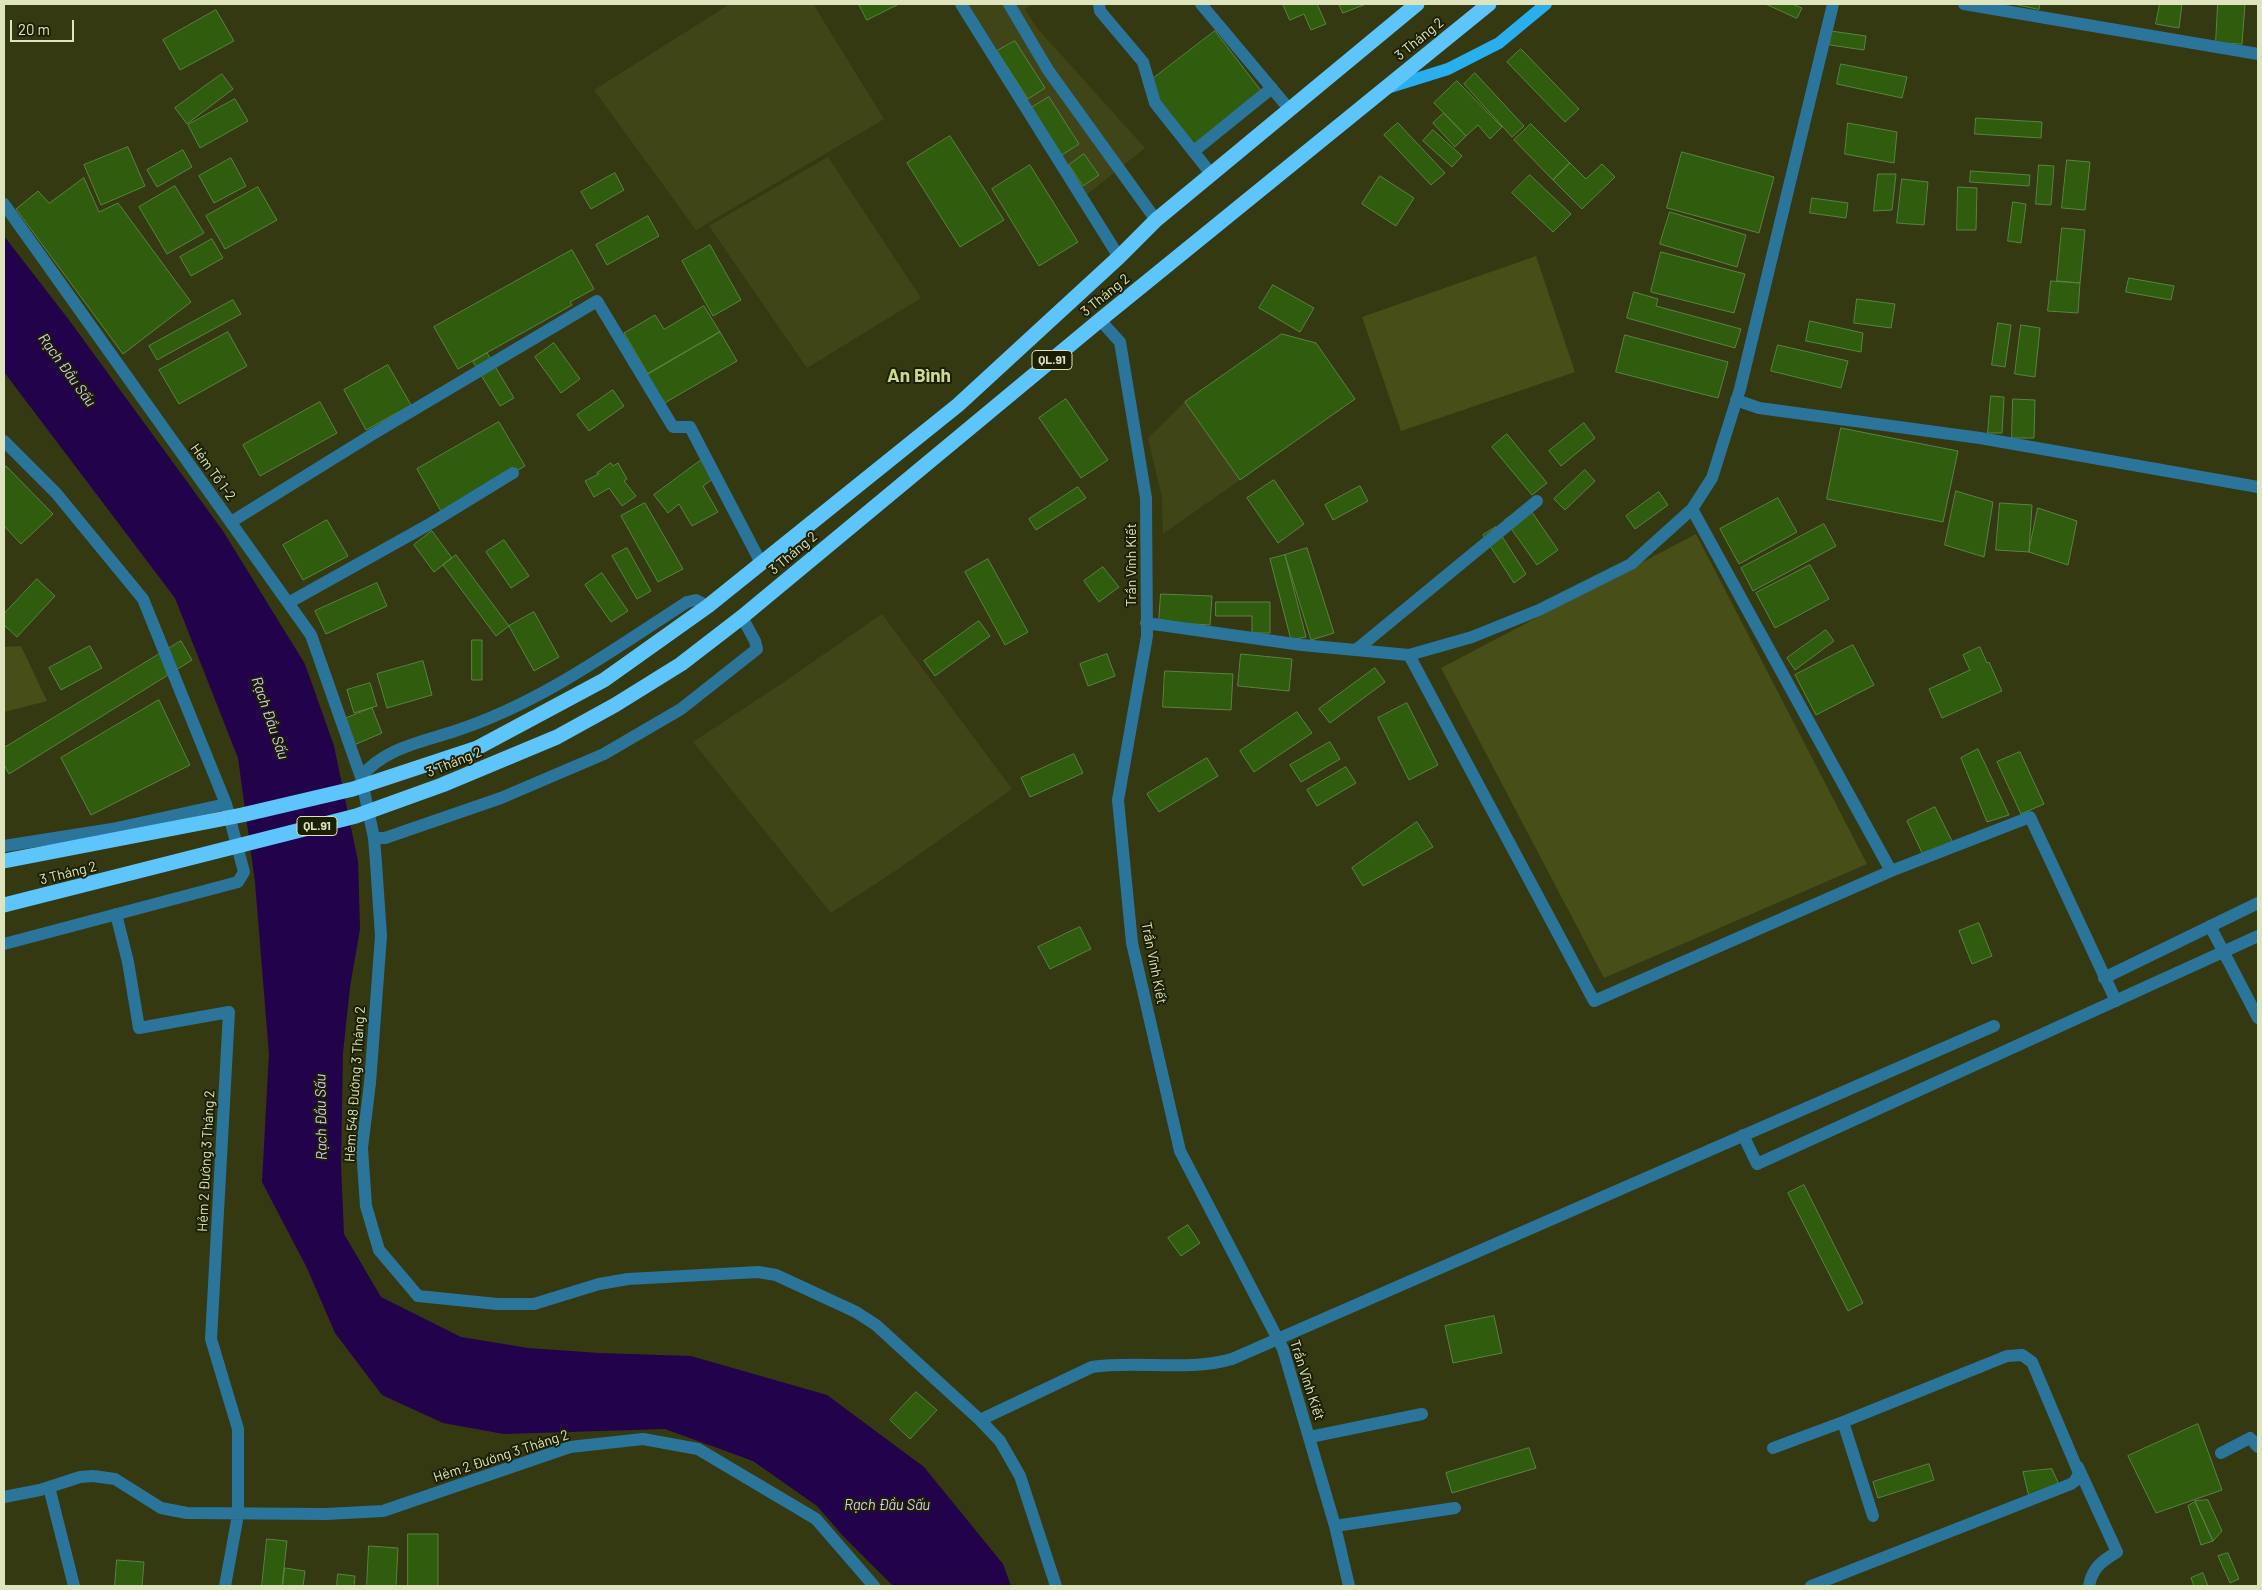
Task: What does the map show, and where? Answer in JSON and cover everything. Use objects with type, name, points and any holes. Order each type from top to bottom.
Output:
[{"type":"highway","name":"3 Tháng 2","points":[[4,862],[242,815],[353,789],[477,748],[604,680],[708,606],[958,404],[1120,257],[1156,220],[1417,4]]},
{"type":"highway","name":"3 Tháng 2","points":[[4,905],[356,816],[442,785],[557,737],[615,705],[681,664],[742,617],[1100,320],[1486,6]]},
{"type":"main road","points":[[1399,19],[1409,4]]},
{"type":"main road","points":[[1382,90],[1448,69],[1499,43],[1546,4]]},
{"type":"street","points":[[961,4],[1120,257]]},
{"type":"street","points":[[1010,4],[1048,70],[1156,220]]},
{"type":"street","points":[[1098,4],[1100,11],[1143,62],[1155,103],[1212,175]]},
{"type":"street","points":[[1201,4],[1290,110]]},
{"type":"street","points":[[1146,623],[1302,645],[1409,655],[1472,637],[1539,610],[1630,564],[1692,509],[1712,478],[1736,400],[1833,4]]},
{"type":"street","points":[[1964,4],[2258,54]]},
{"type":"street","points":[[1194,151],[1272,88]]},
{"type":"street","name":"Hẻm Tổ 1-2","points":[[4,204],[311,635],[361,777]]},
{"type":"street","points":[[231,522],[373,434],[597,301],[673,427],[690,427],[761,563]]},
{"type":"street","name":"Trần Vĩnh Kiết","points":[[1100,320],[1120,342],[1146,498],[1146,623],[1148,636],[1118,800],[1132,943],[1180,1151],[1283,1350],[1335,1526],[1349,1586]]},
{"type":"street","points":[[1736,400],[1759,408],[1980,438],[2258,487]]},
{"type":"street","points":[[4,441],[56,493],[143,600],[226,804],[244,872],[238,882],[4,944]]},
{"type":"street","points":[[288,603],[428,525],[513,473]]},
{"type":"street","points":[[1356,650],[1537,501]]},
{"type":"street","points":[[1692,509],[1892,871]]},
{"type":"street","points":[[361,777],[370,766],[392,751],[478,723],[553,687],[687,602],[696,600],[708,606]]},
{"type":"street","points":[[374,838],[384,838],[501,798],[604,754],[681,709],[756,649],[755,641],[742,617]]},
{"type":"street","points":[[1409,655],[1594,1001],[1892,871],[2030,817],[2116,1001]]},
{"type":"street","name":"Hẻm 548 Đường 3 Tháng 2","points":[[361,777],[374,838],[381,936],[370,1083],[362,1148],[366,1206],[379,1250],[418,1296],[497,1304],[534,1304],[599,1284],[628,1279],[758,1272],[776,1275],[856,1312],[876,1325],[980,1420],[1000,1441],[1020,1476],[1056,1586]]},
{"type":"street","points":[[4,846],[112,829],[226,804]]},
{"type":"street","points":[[2104,978],[2258,903]]},
{"type":"street","name":"Hẻm 2 Đường 3 Tháng 2","points":[[116,914],[128,962],[139,1028],[229,1012],[211,1339],[238,1429],[238,1514],[225,1586]]},
{"type":"street","points":[[2210,926],[2258,1018]]},
{"type":"street","points":[[1743,1135],[1757,1164],[2258,936]]},
{"type":"street","points":[[980,1420],[1092,1367],[1110,1364],[1217,1363],[1232,1359],[1994,1026]]},
{"type":"street","points":[[1773,1448],[2007,1356],[2022,1355],[2032,1362],[2117,1552],[2101,1561],[2091,1574],[2089,1586]]},
{"type":"street","points":[[1310,1437],[1422,1414]]},
{"type":"street","points":[[1843,1422],[1873,1516]]},
{"type":"street","points":[[2221,1453],[2250,1438],[2258,1447]]},
{"type":"street","name":"Hẻm 2 Đường 3 Tháng 2","points":[[238,1514],[383,1511],[570,1447],[642,1439],[698,1450],[816,1520],[874,1586]]},
{"type":"street","points":[[1811,1586],[2071,1484],[2078,1477],[2078,1468]]},
{"type":"street","points":[[4,1497],[49,1487],[80,1477],[105,1476],[115,1479],[161,1508],[187,1513],[238,1514]]},
{"type":"street","points":[[49,1487],[74,1586]]},
{"type":"street","points":[[1335,1526],[1456,1508]]},
{"type":"shaded area","points":[[730,4],[813,4],[884,119],[696,230],[594,90]]},
{"type":"shaded area","points":[[965,4],[1033,4],[1025,9],[1037,28],[1145,148],[1085,196]]},
{"type":"shaded area","points":[[828,157],[921,298],[807,368],[709,226]]},
{"type":"shaded area","points":[[1536,256],[1575,372],[1401,431],[1362,317]]},
{"type":"shaded area","points":[[1282,334],[1316,343],[1355,399],[1163,534],[1162,498],[1148,438],[1185,402]]},
{"type":"shaded area","points":[[1696,534],[1867,864],[1604,978],[1441,668]]},
{"type":"shaded area","points":[[882,614],[1012,789],[895,871],[831,913],[693,742]]},
{"type":"shaded area","points":[[21,646],[47,701],[4,712],[4,647]]},
{"type":"water","name":"Rạch Đầu Sấu","points":[[4,236],[69,320],[223,531],[305,664],[334,746],[358,861],[360,929],[350,987],[343,1053],[341,1165],[344,1234],[381,1297],[461,1337],[528,1348],[599,1353],[691,1356],[827,1395],[924,1467],[1003,1564],[1011,1586],[893,1586],[844,1537],[817,1506],[753,1461],[665,1429],[504,1434],[443,1423],[382,1395],[335,1333],[307,1268],[262,1182],[269,1054],[255,882],[238,758],[175,598],[4,372]]},
{"type":"building","points":[[859,4],[899,4],[867,20]]},
{"type":"building","points":[[1283,4],[1317,4],[1326,24],[1311,30],[1304,14],[1290,20]]},
{"type":"building","points":[[1339,4],[1366,4],[1343,13]]},
{"type":"building","points":[[1766,4],[1792,4],[1802,8],[1797,18]]},
{"type":"building","points":[[2013,4],[2040,4],[2039,9]]},
{"type":"building","points":[[2160,4],[2182,4],[2179,28],[2156,24]]},
{"type":"building","points":[[2218,4],[2245,4],[2242,44],[2216,43]]},
{"type":"building","points":[[216,10],[234,41],[180,70],[163,40]]},
{"type":"building","points":[[1215,31],[1262,92],[1193,145],[1146,84]]},
{"type":"building","points":[[1831,31],[1866,36],[1864,50],[1830,45]]},
{"type":"building","points":[[1015,41],[1045,88],[1028,99],[997,51]]},
{"type":"building","points":[[1521,49],[1579,109],[1565,122],[1507,62]]},
{"type":"building","points":[[1841,64],[1907,77],[1902,98],[1837,84]]},
{"type":"building","points":[[1475,73],[1524,126],[1512,137],[1464,84]]},
{"type":"building","points":[[222,74],[233,89],[187,124],[175,108]]},
{"type":"building","points":[[1457,81],[1502,127],[1490,139],[1478,125],[1466,136],[1434,103]]},
{"type":"building","points":[[1049,97],[1079,144],[1062,155],[1031,108]]},
{"type":"building","points":[[235,99],[248,121],[200,148],[188,125]]},
{"type":"building","points":[[1444,113],[1466,136],[1455,147],[1433,123]]},
{"type":"building","points":[[1976,118],[2042,122],[2041,138],[1975,134]]},
{"type":"building","points":[[1398,123],[1445,173],[1431,185],[1384,135]]},
{"type":"building","points":[[1848,123],[1897,132],[1894,163],[1845,154]]},
{"type":"building","points":[[1531,124],[1570,163],[1553,180],[1514,140]]},
{"type":"building","points":[[1433,130],[1462,156],[1452,167],[1423,141]]},
{"type":"building","points":[[950,136],[1004,220],[960,247],[907,163]]},
{"type":"building","points":[[128,147],[145,186],[101,205],[84,165]]},
{"type":"building","points":[[183,150],[192,167],[157,187],[147,170]]},
{"type":"building","points":[[1682,152],[1774,177],[1759,233],[1667,208]]},
{"type":"building","points":[[1084,154],[1099,175],[1083,186],[1069,165]]},
{"type":"building","points":[[231,158],[246,186],[214,203],[199,176]]},
{"type":"building","points":[[2067,160],[2090,162],[2085,210],[2062,208]]},
{"type":"building","points":[[1570,163],[1586,179],[1602,164],[1615,177],[1582,209],[1553,180]]},
{"type":"building","points":[[1030,165],[1078,242],[1039,266],[992,189]]},
{"type":"building","points":[[2039,165],[2054,166],[2051,205],[2036,204]]},
{"type":"building","points":[[1971,171],[2030,175],[2029,186],[1970,182]]},
{"type":"building","points":[[615,173],[624,190],[591,209],[581,192]]},
{"type":"building","points":[[1878,174],[1896,174],[1892,210],[1874,211]]},
{"type":"building","points":[[1530,175],[1571,214],[1553,232],[1512,193]]},
{"type":"building","points":[[1380,176],[1414,198],[1396,226],[1362,204]]},
{"type":"building","points":[[84,178],[99,212],[118,203],[191,302],[123,354],[16,209],[38,191],[49,203]]},
{"type":"building","points":[[1902,179],[1928,182],[1924,225],[1897,223]]},
{"type":"building","points":[[175,186],[204,233],[167,254],[139,207]]},
{"type":"building","points":[[258,187],[277,220],[225,249],[206,216]]},
{"type":"building","points":[[1958,187],[1977,188],[1976,230],[1957,230]]},
{"type":"building","points":[[1812,198],[1848,203],[1846,218],[1810,213]]},
{"type":"building","points":[[2013,202],[2026,204],[2021,243],[2008,241]]},
{"type":"building","points":[[1670,212],[1746,235],[1737,267],[1660,244]]},
{"type":"building","points":[[648,216],[659,236],[607,265],[596,245]]},
{"type":"building","points":[[2062,228],[2085,230],[2080,283],[2057,281]]},
{"type":"building","points":[[212,239],[223,258],[191,276],[180,257]]},
{"type":"building","points":[[710,245],[741,300],[713,316],[682,261]]},
{"type":"building","points":[[572,250],[594,289],[570,302],[572,305],[458,369],[434,327]]},
{"type":"building","points":[[1661,252],[1745,274],[1734,313],[1651,292]]},
{"type":"building","points":[[2129,278],[2174,286],[2171,300],[2126,292]]},
{"type":"building","points":[[2051,281],[2080,283],[2078,313],[2048,311]]},
{"type":"building","points":[[1273,285],[1314,308],[1300,332],[1259,308]]},
{"type":"building","points":[[1634,292],[1658,299],[1656,306],[1741,329],[1735,348],[1627,318]]},
{"type":"building","points":[[1857,299],[1895,304],[1891,328],[1854,323]]},
{"type":"building","points":[[233,300],[241,314],[157,360],[149,346]]},
{"type":"building","points":[[704,306],[720,332],[648,374],[624,333],[655,315],[664,329]]},
{"type":"building","points":[[1810,321],[1863,333],[1861,352],[1806,341]]},
{"type":"building","points":[[1998,323],[2011,325],[2005,367],[1992,365]]},
{"type":"building","points":[[2021,325],[2040,328],[2035,377],[2015,374]]},
{"type":"building","points":[[228,332],[247,366],[179,404],[159,370]]},
{"type":"building","points":[[720,332],[737,361],[661,405],[644,376]]},
{"type":"building","points":[[1282,334],[1316,343],[1355,399],[1240,480],[1185,402]]},
{"type":"building","points":[[1625,335],[1728,362],[1718,398],[1616,372]]},
{"type":"building","points":[[554,343],[580,379],[561,393],[535,357]]},
{"type":"building","points":[[1778,345],[1848,361],[1841,388],[1771,371]]},
{"type":"building","points":[[487,353],[514,398],[500,406],[473,362]]},
{"type":"building","points":[[388,365],[411,405],[366,430],[344,390]]},
{"type":"building","points":[[613,390],[624,406],[589,431],[577,415]]},
{"type":"building","points":[[1991,396],[2004,397],[2002,433],[1988,433]]},
{"type":"building","points":[[1066,399],[1108,460],[1081,478],[1039,418]]},
{"type":"building","points":[[2013,399],[2035,400],[2034,438],[2012,438]]},
{"type":"building","points":[[320,402],[337,433],[260,476],[243,445]]},
{"type":"building","points":[[499,422],[525,466],[442,513],[417,469]]},
{"type":"building","points":[[1584,423],[1595,438],[1561,466],[1549,451]]},
{"type":"building","points":[[1841,428],[1958,451],[1943,522],[1827,499]]},
{"type":"building","points":[[1507,434],[1547,483],[1532,495],[1492,447]]},
{"type":"building","points":[[704,458],[717,476],[703,486],[718,512],[692,526],[679,504],[668,513],[654,495]]},
{"type":"building","points":[[611,463],[613,466],[618,463],[627,479],[624,481],[636,496],[622,506],[609,488],[594,497],[585,481],[599,474],[597,473]]},
{"type":"building","points":[[6,466],[53,514],[21,544],[4,526],[4,469]]},
{"type":"building","points":[[1585,470],[1595,481],[1565,510],[1554,499]]},
{"type":"building","points":[[1274,480],[1304,524],[1278,543],[1247,498]]},
{"type":"building","points":[[1360,486],[1368,501],[1333,520],[1325,505]]},
{"type":"building","points":[[1078,487],[1086,498],[1036,530],[1029,519]]},
{"type":"building","points":[[1956,491],[1993,502],[1984,557],[1945,545]]},
{"type":"building","points":[[1659,492],[1668,505],[1635,529],[1626,516]]},
{"type":"building","points":[[1778,498],[1797,532],[1739,564],[1720,529]]},
{"type":"building","points":[[645,503],[683,569],[658,582],[621,516]]},
{"type":"building","points":[[2000,503],[2032,505],[2029,552],[1996,550]]},
{"type":"building","points":[[1527,505],[1558,550],[1537,565],[1505,520]]},
{"type":"building","points":[[2038,508],[2077,521],[2068,565],[2029,552]]},
{"type":"building","points":[[327,520],[348,556],[303,580],[283,545]]},
{"type":"building","points":[[1824,524],[1836,546],[1753,591],[1741,568]]},
{"type":"building","points":[[1496,527],[1526,574],[1514,583],[1483,535]]},
{"type":"building","points":[[432,531],[452,558],[434,572],[414,545]]},
{"type":"building","points":[[504,540],[529,576],[511,588],[486,552]]},
{"type":"building","points":[[627,548],[651,591],[637,599],[612,556]]},
{"type":"building","points":[[1307,548],[1334,633],[1311,640],[1285,555]]},
{"type":"building","points":[[456,555],[509,626],[496,636],[443,565]]},
{"type":"building","points":[[1285,555],[1306,637],[1291,640],[1270,559]]},
{"type":"building","points":[[988,559],[1028,632],[1005,645],[965,572]]},
{"type":"building","points":[[1810,565],[1829,599],[1775,628],[1756,593]]},
{"type":"building","points":[[1103,567],[1119,587],[1099,602],[1084,581]]},
{"type":"building","points":[[602,573],[628,611],[611,622],[585,585]]},
{"type":"building","points":[[37,579],[55,596],[17,637],[4,625],[4,614]]},
{"type":"building","points":[[377,583],[387,606],[326,634],[315,611]]},
{"type":"building","points":[[1161,594],[1212,596],[1210,625],[1159,622]]},
{"type":"building","points":[[1216,602],[1270,602],[1270,633],[1252,633],[1252,616],[1216,616]]},
{"type":"building","points":[[534,612],[559,657],[534,671],[509,626]]},
{"type":"building","points":[[979,621],[990,636],[935,676],[924,661]]},
{"type":"building","points":[[1826,630],[1834,641],[1795,670],[1787,658]]},
{"type":"building","points":[[472,640],[482,640],[482,680],[472,680]]},
{"type":"building","points":[[181,641],[192,660],[9,774],[4,765],[4,748]]},
{"type":"building","points":[[1853,645],[1874,685],[1816,715],[1795,675]]},
{"type":"building","points":[[90,646],[102,668],[61,690],[49,668]]},
{"type":"building","points":[[1980,647],[2002,691],[1942,718],[1929,689],[1970,670],[1963,655]]},
{"type":"building","points":[[1107,654],[1115,676],[1088,686],[1080,664]]},
{"type":"building","points":[[1241,654],[1292,659],[1289,691],[1238,686]]},
{"type":"building","points":[[423,661],[432,695],[387,708],[377,674]]},
{"type":"building","points":[[1375,668],[1385,682],[1330,723],[1319,709]]},
{"type":"building","points":[[1165,671],[1233,674],[1231,710],[1163,707]]},
{"type":"building","points":[[370,683],[377,706],[354,713],[347,690]]},
{"type":"building","points":[[159,700],[190,765],[91,815],[61,758]]},
{"type":"building","points":[[1407,703],[1438,765],[1409,780],[1378,718]]},
{"type":"building","points":[[372,708],[382,733],[354,745],[344,719]]},
{"type":"building","points":[[1297,712],[1312,733],[1254,772],[1240,751]]},
{"type":"building","points":[[1330,742],[1340,759],[1301,782],[1290,765]]},
{"type":"building","points":[[1978,749],[2009,815],[1987,822],[1961,758]]},
{"type":"building","points":[[2020,752],[2044,804],[2021,814],[1997,762]]},
{"type":"building","points":[[1074,754],[1083,773],[1030,797],[1021,778]]},
{"type":"building","points":[[1207,758],[1218,776],[1159,812],[1147,794]]},
{"type":"building","points":[[1346,767],[1356,783],[1317,806],[1307,790]]},
{"type":"building","points":[[1935,807],[1953,843],[1924,857],[1907,821]]},
{"type":"building","points":[[1417,822],[1433,847],[1363,886],[1352,868]]},
{"type":"building","points":[[1979,923],[1992,956],[1972,964],[1959,931]]},
{"type":"building","points":[[1080,927],[1091,949],[1050,969],[1038,947]]},
{"type":"building","points":[[1804,1185],[1863,1303],[1848,1311],[1788,1193]]},
{"type":"building","points":[[1188,1225],[1200,1243],[1181,1256],[1168,1238]]},
{"type":"building","points":[[1494,1316],[1502,1353],[1453,1363],[1445,1326]]},
{"type":"building","points":[[916,1392],[937,1410],[910,1439],[890,1420]]},
{"type":"building","points":[[2198,1424],[2222,1490],[2156,1513],[2128,1456]]},
{"type":"building","points":[[1529,1448],[1536,1468],[1452,1493],[1446,1473]]},
{"type":"building","points":[[1929,1464],[1934,1480],[1878,1498],[1873,1482]]},
{"type":"building","points":[[2052,1469],[2060,1487],[2029,1497],[2023,1472]]},
{"type":"building","points":[[2208,1500],[2222,1531],[2213,1541],[2195,1501]]},
{"type":"building","points":[[2195,1502],[2213,1541],[2201,1545],[2188,1506]]},
{"type":"building","points":[[408,1534],[438,1534],[438,1586],[408,1586]]},
{"type":"building","points":[[267,1539],[287,1541],[282,1586],[262,1586]]},
{"type":"building","points":[[369,1546],[398,1548],[396,1586],[367,1586]]},
{"type":"building","points":[[2228,1553],[2239,1579],[2230,1583],[2218,1556]]},
{"type":"building","points":[[117,1560],[144,1562],[142,1586],[115,1586]]},
{"type":"building","points":[[285,1568],[305,1571],[303,1586],[283,1586]]},
{"type":"building","points":[[2203,1573],[2208,1586],[2194,1586],[2191,1578]]},
{"type":"building","points":[[338,1574],[355,1576],[354,1586],[337,1586]]},
{"type":"district","name":"An Bình","points":[[919,376]]}]
